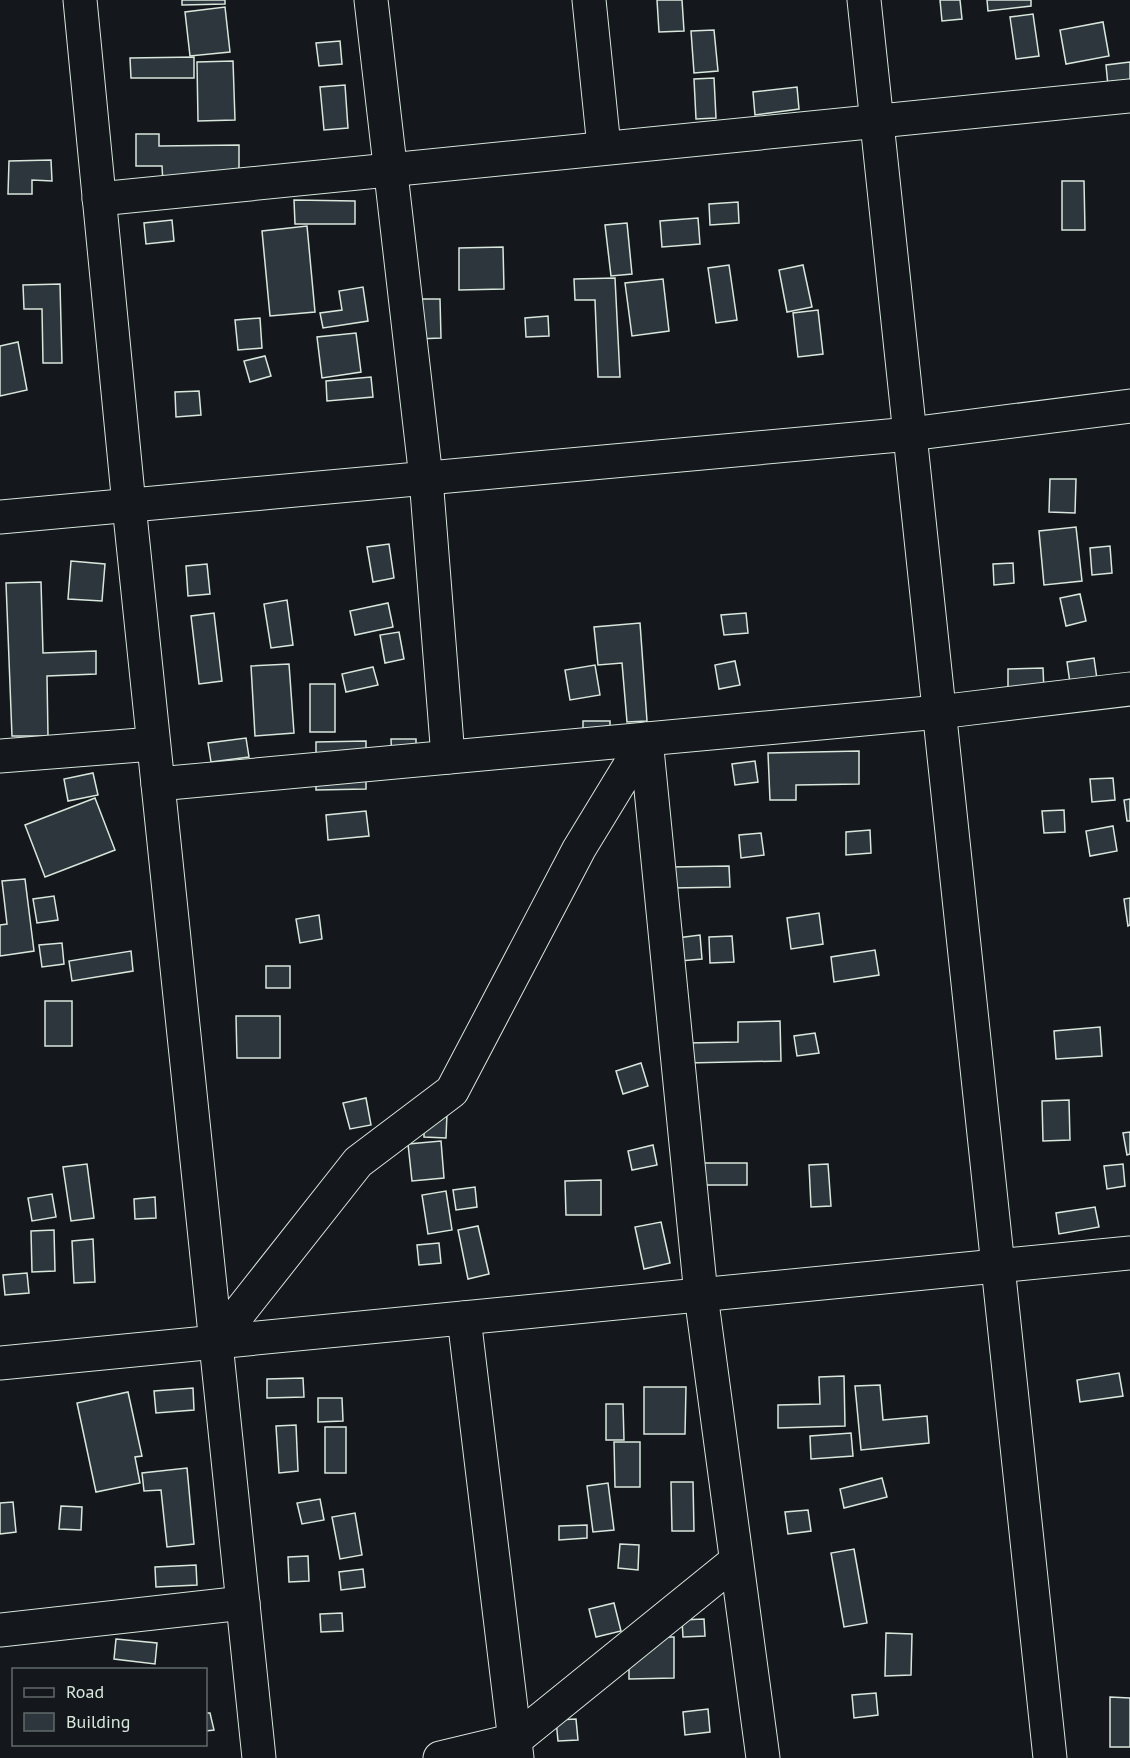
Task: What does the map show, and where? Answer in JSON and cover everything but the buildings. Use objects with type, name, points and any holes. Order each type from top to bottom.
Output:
[{"type":"street","points":[[80,0],[153,744],[259,1758]]},
{"type":"street","points":[[370,0],[426,478],[448,757]]},
{"type":"street","points":[[588,0],[604,147]]},
{"type":"street","points":[[864,0],[1050,1758]]},
{"type":"street","points":[[99,199],[1130,96]]},
{"type":"street","points":[[0,517],[910,434],[1130,406]]},
{"type":"street","points":[[158,784],[939,712],[1130,689]]},
{"type":"street","points":[[646,739],[701,1294],[763,1758]]},
{"type":"street","points":[[216,1342],[358,1162],[452,1091],[579,849],[646,739]]},
{"type":"street","points":[[0,756],[153,744]]},
{"type":"street","points":[[0,1363],[1130,1253]]},
{"type":"street","points":[[464,1318],[516,1749]]},
{"type":"street","points":[[440,1758],[516,1749],[736,1561]]},
{"type":"street","points":[[0,1630],[243,1603]]}]
